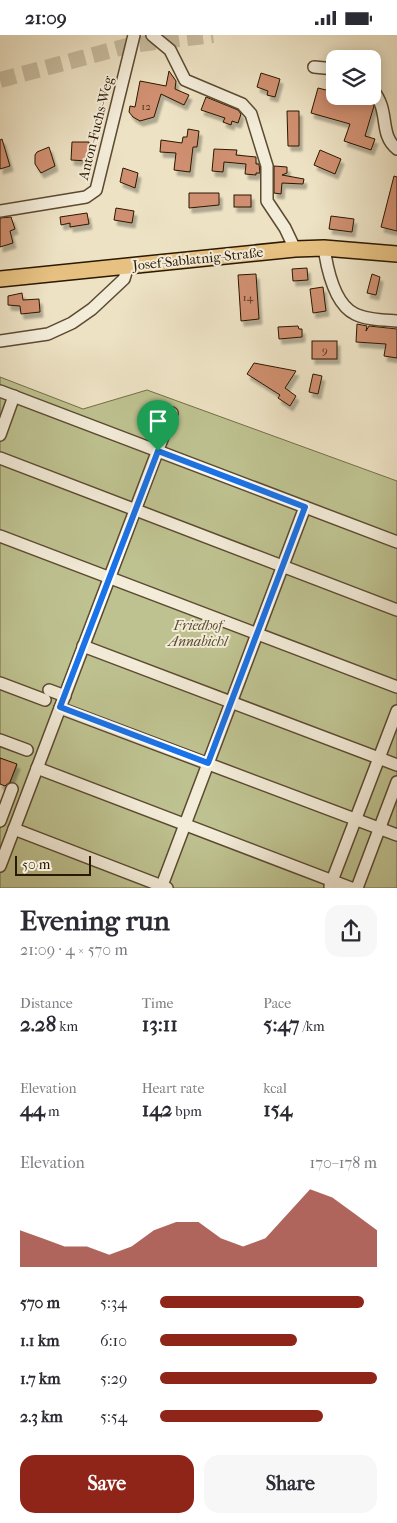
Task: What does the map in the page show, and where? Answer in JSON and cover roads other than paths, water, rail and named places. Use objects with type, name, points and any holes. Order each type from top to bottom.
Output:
[{"type":"main road","name":"Josef-Sablatnig-Straße","points":[[1,276],[128,266],[295,249],[324,248],[397,254]]},
{"type":"street","name":"Anton-Fuchs-Weg","points":[[0,211],[86,197],[96,190],[134,35]]},
{"type":"street","points":[[152,35],[170,50],[185,80],[242,104],[251,114],[267,166],[267,201],[285,227],[295,249]]},
{"type":"street","points":[[314,67],[326,68]]},
{"type":"street","points":[[381,104],[386,116],[388,140],[397,149]]},
{"type":"street","points":[[324,248],[331,276],[339,297],[345,306],[354,314],[367,318],[397,321]]},
{"type":"street","points":[[0,341],[48,334],[72,323],[92,309],[124,279],[128,266]]},
{"type":"street","points":[[0,391],[397,542]]},
{"type":"street","points":[[0,435],[14,396]]},
{"type":"street","points":[[0,866],[172,413]]},
{"type":"street","points":[[0,459],[283,565],[397,610]]},
{"type":"street","points":[[14,829],[163,887],[305,507]]},
{"type":"street","points":[[0,536],[397,687]]},
{"type":"street","points":[[84,645],[397,765]]},
{"type":"street","points":[[0,683],[47,695],[65,696]]},
{"type":"street","points":[[60,707],[397,835]]},
{"type":"street","points":[[331,884],[397,711]]},
{"type":"street","points":[[0,740],[26,750]]},
{"type":"street","points":[[37,768],[331,884],[350,888]]},
{"type":"street","points":[[357,888],[397,783]]},
{"type":"street","points":[[0,821],[12,789]]},
{"type":"tunnel","points":[[0,80],[131,45],[213,35]]},
{"type":"park label","name":"Friedhof Annabichl","points":[[198,633]]}]
